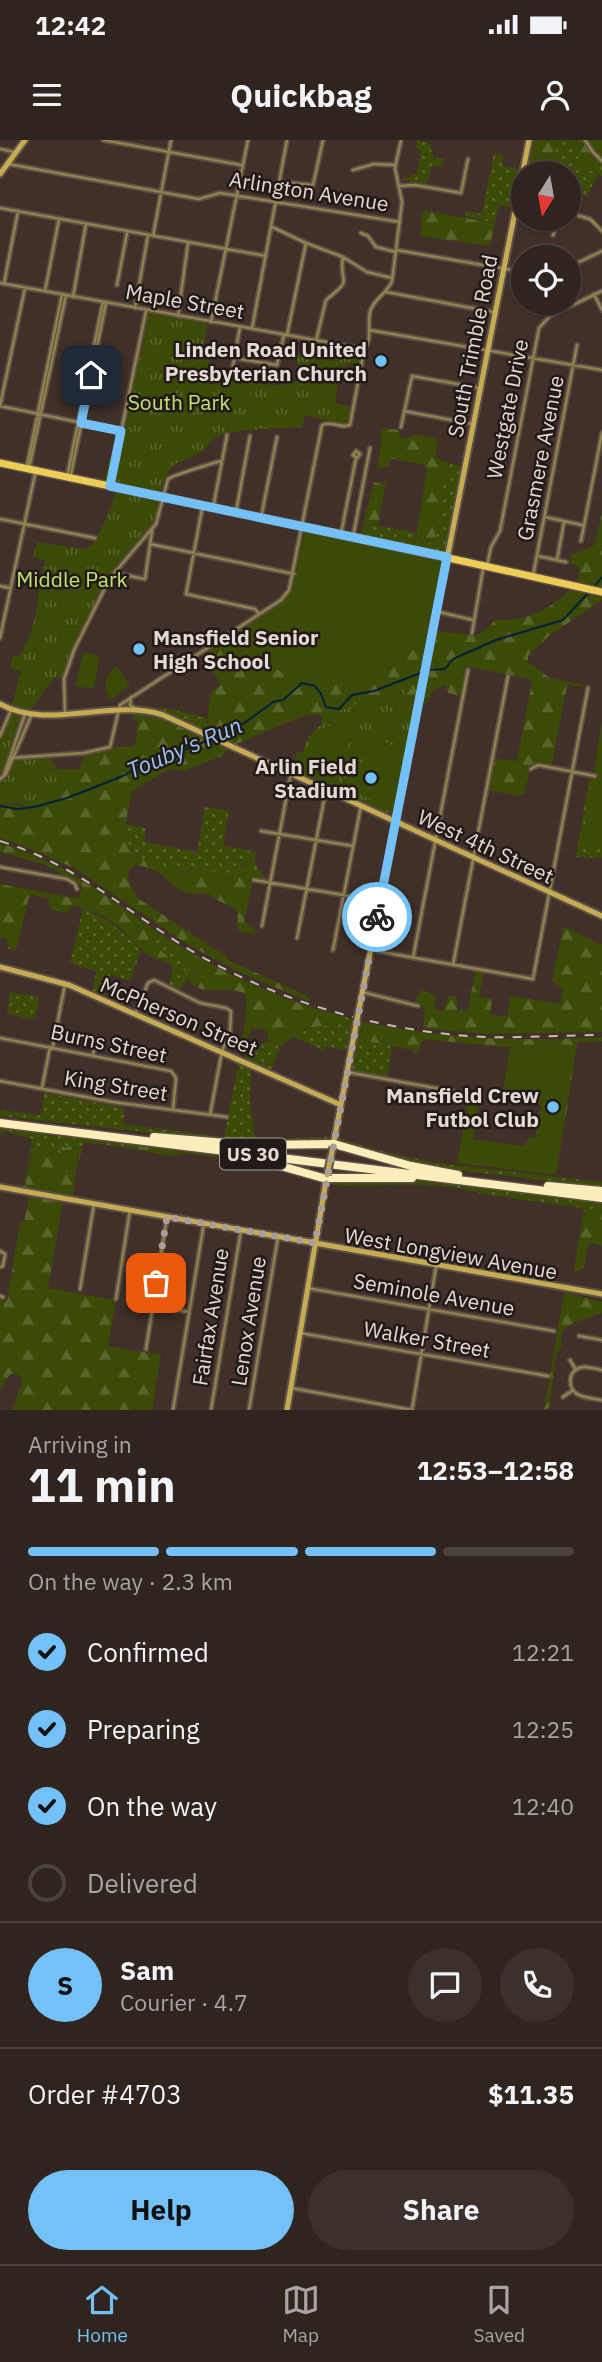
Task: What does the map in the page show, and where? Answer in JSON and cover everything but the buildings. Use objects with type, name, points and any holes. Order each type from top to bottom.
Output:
[{"type":"highway","name":"US 30","points":[[1,1122],[146,1136],[602,1191]]},
{"type":"highway","name":"US 30","points":[[1,1122],[602,1199]]},
{"type":"highway","points":[[146,1136],[250,1145],[333,1145],[411,1166],[458,1175]]},
{"type":"highway","points":[[162,1142],[245,1156],[327,1177],[410,1178],[505,1185]]},
{"type":"main road","points":[[0,174],[25,140]]},
{"type":"main road","name":"South Trimble Road","points":[[526,161],[529,140]]},
{"type":"main road","name":"South Trimble Road","points":[[287,1410],[362,992],[503,269],[513,231]]},
{"type":"main road","points":[[0,463],[602,592]]},
{"type":"main road","name":"West 4th Street","points":[[0,704],[32,714],[138,710],[163,715],[602,916]]},
{"type":"main road","name":"McPherson Street","points":[[0,967],[65,984],[341,1105]]},
{"type":"main road","name":"West Longview Avenue","points":[[0,1187],[315,1243],[318,1246],[602,1294]]},
{"type":"street","points":[[103,140],[243,165]]},
{"type":"street","points":[[135,308],[171,140]]},
{"type":"street","points":[[211,322],[248,140]]},
{"type":"street","points":[[252,329],[287,140]]},
{"type":"street","points":[[279,181],[313,185],[323,140]]},
{"type":"street","points":[[12,758],[84,753],[110,747],[120,705],[287,594],[322,425],[350,425],[365,349],[369,343],[372,307],[386,292],[393,278],[402,202],[396,165],[401,140]]},
{"type":"street","points":[[585,140],[602,161]]},
{"type":"street","points":[[0,149],[16,152]]},
{"type":"street","points":[[400,186],[461,193],[468,159]]},
{"type":"street","name":"Arlington Avenue","points":[[7,163],[201,200],[215,193],[400,222]]},
{"type":"street","points":[[354,170],[369,165],[396,165]]},
{"type":"street","points":[[0,208],[266,256]]},
{"type":"street","points":[[2,283],[18,211]]},
{"type":"street","points":[[581,216],[602,231]]},
{"type":"street","points":[[45,291],[59,219]]},
{"type":"street","points":[[73,296],[86,224]]},
{"type":"street","points":[[272,226],[343,257],[362,270],[393,278]]},
{"type":"street","points":[[553,235],[554,231]]},
{"type":"street","points":[[117,285],[128,232]]},
{"type":"street","points":[[361,233],[368,236],[376,247],[511,270]]},
{"type":"street","points":[[178,316],[188,243]]},
{"type":"street","points":[[240,359],[275,365],[279,362],[306,243]]},
{"type":"street","points":[[581,261],[602,251]]},
{"type":"street","points":[[316,341],[326,302],[344,285],[343,257]]},
{"type":"street","name":"Maple Street","points":[[2,283],[365,349]]},
{"type":"street","points":[[25,288],[0,406],[121,431]]},
{"type":"street","name":"Westgate Drive","points":[[472,633],[485,566],[500,531],[538,330],[543,321],[602,291]]},
{"type":"street","points":[[386,292],[495,312]]},
{"type":"street","points":[[0,638],[24,524],[39,414],[64,295]]},
{"type":"street","points":[[594,295],[602,310]]},
{"type":"street","points":[[68,477],[105,302]]},
{"type":"street","points":[[110,486],[146,310]]},
{"type":"street","points":[[232,372],[240,327]]},
{"type":"street","points":[[369,330],[602,370]]},
{"type":"street","name":"Grasmere Avenue","points":[[533,576],[577,345]]},
{"type":"street","points":[[401,427],[412,376],[480,388]]},
{"type":"street","points":[[404,411],[473,424]]},
{"type":"street","points":[[581,541],[602,433]]},
{"type":"street","points":[[213,508],[227,435]]},
{"type":"street","points":[[236,512],[250,436]]},
{"type":"street","points":[[261,518],[277,438]]},
{"type":"street","points":[[353,537],[370,448]]},
{"type":"street","points":[[341,534],[356,458]]},
{"type":"street","points":[[115,573],[145,579],[152,531],[159,517],[167,480],[171,476],[186,474],[222,461]]},
{"type":"street","points":[[203,506],[186,594],[255,609],[259,614]]},
{"type":"street","points":[[545,517],[584,525]]},
{"type":"street","points":[[0,519],[95,538]]},
{"type":"street","points":[[557,560],[565,521]]},
{"type":"street","points":[[65,713],[63,684],[66,672],[74,650],[94,614],[100,595],[144,536],[152,531]]},
{"type":"street","points":[[144,536],[148,537],[151,543]]},
{"type":"street","points":[[151,543],[293,574]]},
{"type":"street","points":[[537,556],[566,562]]},
{"type":"street","points":[[0,586],[11,588]]},
{"type":"street","points":[[435,612],[475,620]]},
{"type":"street","points":[[413,958],[468,670]]},
{"type":"street","points":[[453,965],[508,676]]},
{"type":"street","points":[[371,950],[533,979],[587,688]]},
{"type":"street","points":[[131,697],[130,705],[138,710]]},
{"type":"street","points":[[12,758],[17,711]]},
{"type":"street","points":[[0,736],[17,711]]},
{"type":"street","points":[[0,779],[5,775],[32,714]]},
{"type":"street","points":[[531,769],[538,765],[595,776]]},
{"type":"street","points":[[262,926],[291,773]]},
{"type":"street","points":[[297,938],[326,790]]},
{"type":"street","points":[[333,950],[361,806]]},
{"type":"street","points":[[261,831],[353,846]]},
{"type":"street","points":[[0,867],[66,879],[75,884],[77,889]]},
{"type":"street","points":[[254,880],[381,901]]},
{"type":"street","points":[[135,1014],[148,984],[154,980],[200,1003],[226,1008],[232,1014],[210,1115]]},
{"type":"street","points":[[42,1089],[65,984]]},
{"type":"street","points":[[362,992],[418,1006]]},
{"type":"street","name":"Burns Street","points":[[0,1038],[173,1072],[176,1078],[173,1110]]},
{"type":"street","points":[[93,1055],[96,1039]]},
{"type":"street","points":[[347,1072],[473,1095]]},
{"type":"street","name":"King Street","points":[[0,1082],[113,1102],[227,1117]]},
{"type":"street","points":[[80,1289],[94,1203]]},
{"type":"street","points":[[116,1298],[130,1210]]},
{"type":"street","points":[[146,1349],[167,1217]]},
{"type":"street","points":[[173,1410],[204,1223]]},
{"type":"street","name":"Fairfax Avenue","points":[[211,1410],[241,1230]]},
{"type":"street","name":"Lenox Avenue","points":[[249,1410],[278,1237]]},
{"type":"street","points":[[0,1251],[5,1254],[3,1266],[0,1267]]},
{"type":"street","points":[[291,1388],[413,1410],[436,1265]]},
{"type":"street","name":"Seminole Avenue","points":[[307,1288],[554,1331]]},
{"type":"street","points":[[152,1306],[189,1312]]},
{"type":"street","name":"Walker Street","points":[[300,1333],[548,1376]]},
{"type":"street","points":[[579,1336],[602,1340]]},
{"type":"street","points":[[570,1360],[576,1370]]},
{"type":"street","points":[[602,1370],[586,1367],[576,1370],[570,1379],[573,1390],[582,1396],[602,1400]]},
{"type":"street","points":[[563,1397],[573,1390]]},
{"type":"green space","points":[[417,140],[429,143],[434,158],[444,158],[442,167],[432,166],[427,184],[401,180],[417,173],[421,150],[416,148]]},
{"type":"green space","points":[[532,140],[560,140],[550,161],[528,161]]},
{"type":"green space","points":[[560,140],[572,140],[580,161],[550,161]]},
{"type":"green space","points":[[572,140],[602,140],[602,176],[582,162]]},
{"type":"green space","points":[[494,153],[503,155],[502,166],[511,167],[511,208],[499,205],[495,223],[465,216],[466,211],[482,214]]},
{"type":"green space","points":[[581,162],[598,174],[587,196],[581,195]]},
{"type":"green space","points":[[422,212],[495,223],[490,246],[420,236]]},
{"type":"green space","name":"South Park","points":[[149,313],[207,323],[203,352],[212,365],[230,372],[230,378],[255,383],[281,385],[297,381],[299,369],[296,353],[308,353],[310,342],[361,351],[360,363],[345,366],[337,388],[335,403],[352,407],[347,425],[305,415],[302,427],[220,435],[201,452],[173,466],[160,494],[104,483],[109,458],[117,459]]},
{"type":"green space","points":[[383,428],[398,430],[400,437],[404,438],[415,434],[438,439],[435,458],[449,463],[449,469],[439,487],[444,497],[433,545],[422,535],[419,536],[418,547],[415,544],[427,469],[424,465],[394,459],[390,460],[389,467],[377,468]]},
{"type":"green space","points":[[449,463],[462,466],[444,552],[360,536],[363,524],[415,532],[415,544],[422,535],[433,545],[444,497],[439,487]]},
{"type":"green space","points":[[387,476],[378,526],[363,524],[374,482],[383,484]]},
{"type":"green space","name":"Middle Park","points":[[116,492],[159,500],[157,518],[111,574],[97,596],[62,678],[55,677],[29,712],[11,708],[21,671],[10,668],[13,656],[20,655],[31,633],[45,560],[33,557],[37,542],[84,549],[92,546]]},
{"type":"green space","points":[[602,512],[602,587],[577,581],[580,571],[570,563],[571,555],[592,547],[595,543]]},
{"type":"green space","points":[[305,529],[442,562],[427,636],[419,639],[400,663],[364,679],[347,682],[309,676],[292,679],[276,668],[254,663],[224,639],[288,595],[293,585]]},
{"type":"green space","points":[[570,589],[602,596],[602,600],[549,636],[528,656],[528,662],[550,678],[602,689],[567,685],[552,763],[549,766],[531,765],[524,794],[517,796],[489,790],[495,759],[517,761],[532,682],[530,679],[470,667],[466,670],[460,696],[448,693],[445,684],[433,691],[425,704],[422,701],[434,631],[476,635],[484,632],[496,619],[516,619],[536,613]]},
{"type":"green space","points":[[427,636],[412,714],[405,710],[406,693],[335,713],[306,715],[236,744],[206,728],[211,692],[221,685],[202,653],[224,639],[254,663],[276,668],[292,679],[308,676],[347,682],[364,679],[400,663],[419,639]]},
{"type":"green space","points":[[84,652],[100,656],[93,689],[75,686]]},
{"type":"green space","points":[[117,666],[130,685],[110,700],[106,682]]},
{"type":"green space","points":[[403,688],[406,693],[405,710],[412,714],[393,812],[388,814],[292,771],[297,751],[303,753],[310,736],[323,724],[321,714],[335,713]]},
{"type":"green space","points":[[134,705],[171,709],[206,718],[209,732],[170,714]]},
{"type":"green space","points":[[11,712],[32,718],[14,759],[50,757],[58,772],[67,775],[69,779],[61,795],[31,804],[0,803],[0,739]]},
{"type":"green space","points":[[134,713],[166,720],[228,749],[222,756],[184,771],[173,769],[162,773],[132,791],[124,831],[131,851],[139,858],[181,872],[195,869],[227,873],[243,866],[254,852],[257,853],[254,858],[257,869],[268,879],[253,879],[244,921],[256,931],[252,934],[238,931],[237,911],[230,906],[209,894],[185,892],[157,872],[134,865],[129,871],[128,879],[136,897],[227,957],[227,960],[306,995],[310,1000],[237,971],[187,944],[76,869],[0,838],[0,803],[22,806],[67,775],[58,772],[58,769],[78,769],[83,754],[114,747],[133,747],[138,721],[133,720]]},
{"type":"green space","points":[[602,721],[602,847],[582,846]]},
{"type":"green space","points":[[332,725],[355,731],[339,765],[335,766],[307,750],[314,731]]},
{"type":"green space","name":"Arlin Field Stadium","points":[[368,735],[406,751],[398,768],[393,767],[399,770],[391,806],[344,787],[343,782],[353,760],[361,764],[364,758],[384,766],[385,763],[360,752]]},
{"type":"green space","points":[[589,779],[593,779],[582,845],[602,847],[602,858],[576,857]]},
{"type":"green space","points":[[205,807],[229,811],[223,845],[256,852],[232,872],[199,869],[181,871],[159,867],[141,858],[128,844],[125,824],[146,828],[144,842],[197,852]]},
{"type":"green space","points":[[0,843],[40,858],[69,873],[171,941],[223,970],[281,996],[342,1016],[343,1021],[341,1024],[304,1028],[280,1047],[269,1042],[264,1029],[252,1028],[241,1053],[239,1051],[245,1025],[247,996],[232,990],[207,990],[192,984],[186,973],[184,953],[160,937],[154,943],[169,958],[168,963],[148,956],[119,927],[102,915],[73,905],[67,913],[51,910],[48,899],[32,895],[29,897],[16,950],[8,949],[7,939],[0,937],[0,884],[79,899],[82,886],[43,864],[0,852]]},
{"type":"green space","points":[[83,909],[115,926],[141,951],[130,981],[111,975],[104,999],[92,994],[96,971],[70,963]]},
{"type":"green space","points":[[563,928],[602,944],[602,1032],[486,1034],[423,1028],[425,1008],[414,1004],[419,993],[423,990],[436,996],[434,1007],[439,1011],[443,1011],[449,995],[457,997],[457,1010],[467,1011],[476,971],[484,972],[479,997],[492,999],[490,1015],[507,1016],[510,996],[561,1004],[563,989],[552,981]]},
{"type":"green space","points":[[160,936],[184,953],[188,978],[180,990],[169,984],[173,968],[168,963],[169,958],[154,943]]},
{"type":"green space","points":[[10,992],[39,997],[35,1020],[7,1014]]},
{"type":"green space","points":[[342,1016],[353,1019],[346,1050],[327,1046],[324,1051],[292,1036],[304,1028],[341,1024]]},
{"type":"green space","points":[[360,1021],[420,1032],[480,1038],[602,1037],[602,1041],[577,1043],[557,1174],[570,1077],[569,1045],[503,1047],[423,1039],[416,1055],[412,1050],[358,1039]]},
{"type":"green space","points":[[358,1037],[392,1046],[387,1078],[352,1070]]},
{"type":"green space","points":[[269,1042],[280,1047],[271,1071],[244,1059],[250,1046],[260,1050],[262,1043]]},
{"type":"green space","name":"Mansfield Crew Futbol Club","points":[[569,1045],[570,1078],[556,1175],[457,1163],[469,1096],[480,1098],[473,1139],[525,1146],[528,1137],[535,1138],[541,1105],[502,1098],[510,1047]]},
{"type":"green space","points":[[239,1061],[251,1066],[250,1103],[255,1139],[329,1137],[328,1141],[243,1143],[0,1116],[0,1110],[41,1115],[44,1093],[125,1108],[123,1124],[224,1137]]},
{"type":"green space","points":[[0,1126],[228,1154],[266,1163],[322,1183],[256,1163],[200,1153],[135,1149],[84,1142],[75,1177],[79,1155],[76,1148],[70,1146],[65,1149],[62,1146],[70,1167],[69,1172],[64,1173],[55,1149],[50,1153],[43,1144],[40,1147],[33,1143],[26,1176],[32,1186],[41,1191],[44,1188],[54,1191],[62,1197],[23,1190],[32,1139],[4,1131],[0,1133]]},
{"type":"green space","points":[[339,1138],[373,1149],[436,1163],[602,1182],[602,1187],[423,1166],[339,1142]]},
{"type":"green space","points":[[34,1143],[40,1147],[48,1144],[50,1153],[55,1148],[64,1173],[69,1172],[70,1167],[58,1147],[59,1143],[65,1148],[70,1146],[78,1150],[73,1199],[44,1188],[39,1192],[34,1186],[25,1188]]},
{"type":"green space","points":[[137,1146],[205,1154],[264,1165],[185,1153],[166,1155],[135,1149]]},
{"type":"green space","points":[[405,1180],[505,1189],[602,1202],[602,1211],[449,1187],[330,1184],[333,1181]]},
{"type":"green space","points":[[29,1196],[63,1202],[48,1288],[116,1300],[108,1346],[161,1355],[152,1410],[12,1410],[22,1378],[17,1374],[10,1374],[0,1390],[0,1300],[7,1301],[20,1222],[24,1223]]},
{"type":"green space","points":[[584,1208],[602,1211],[602,1246],[589,1244],[584,1267],[575,1273],[574,1270]]},
{"type":"green space","points":[[564,1292],[602,1302],[602,1313],[573,1323],[563,1333],[562,1348],[557,1352],[549,1408],[544,1410]]},
{"type":"waterway","name":"Touby's Run","points":[[594,587],[602,577]]},
{"type":"waterway","name":"Touby's Run","points":[[428,670],[445,669],[453,659],[496,640],[563,620],[590,591]]},
{"type":"waterway","name":"Touby's Run","points":[[216,737],[239,727],[273,702],[283,700],[302,683],[315,686],[326,707],[339,709],[352,695],[374,691],[423,672]]},
{"type":"waterway","name":"Touby's Run","points":[[0,806],[17,809],[34,807],[67,798],[123,776],[149,761],[211,739]]},
{"type":"railway","points":[[0,841],[29,851],[81,878],[202,957],[303,1002],[375,1022],[448,1034],[485,1037],[602,1035]]},
{"type":"way so far","points":[[156,1283],[167,1217],[315,1243],[377,917]]},
{"type":"place","name":"Linden Road United Presbyterian Church","points":[[381,361]]},
{"type":"place","name":"Mansfield Senior High School","points":[[139,649]]},
{"type":"place","name":"Arlin Field Stadium","points":[[371,778]]},
{"type":"place","name":"Mansfield Crew Futbol Club","points":[[553,1107]]},
{"type":"route","points":[[91,375],[81,423],[121,431],[110,486],[447,557],[377,917]]}]
